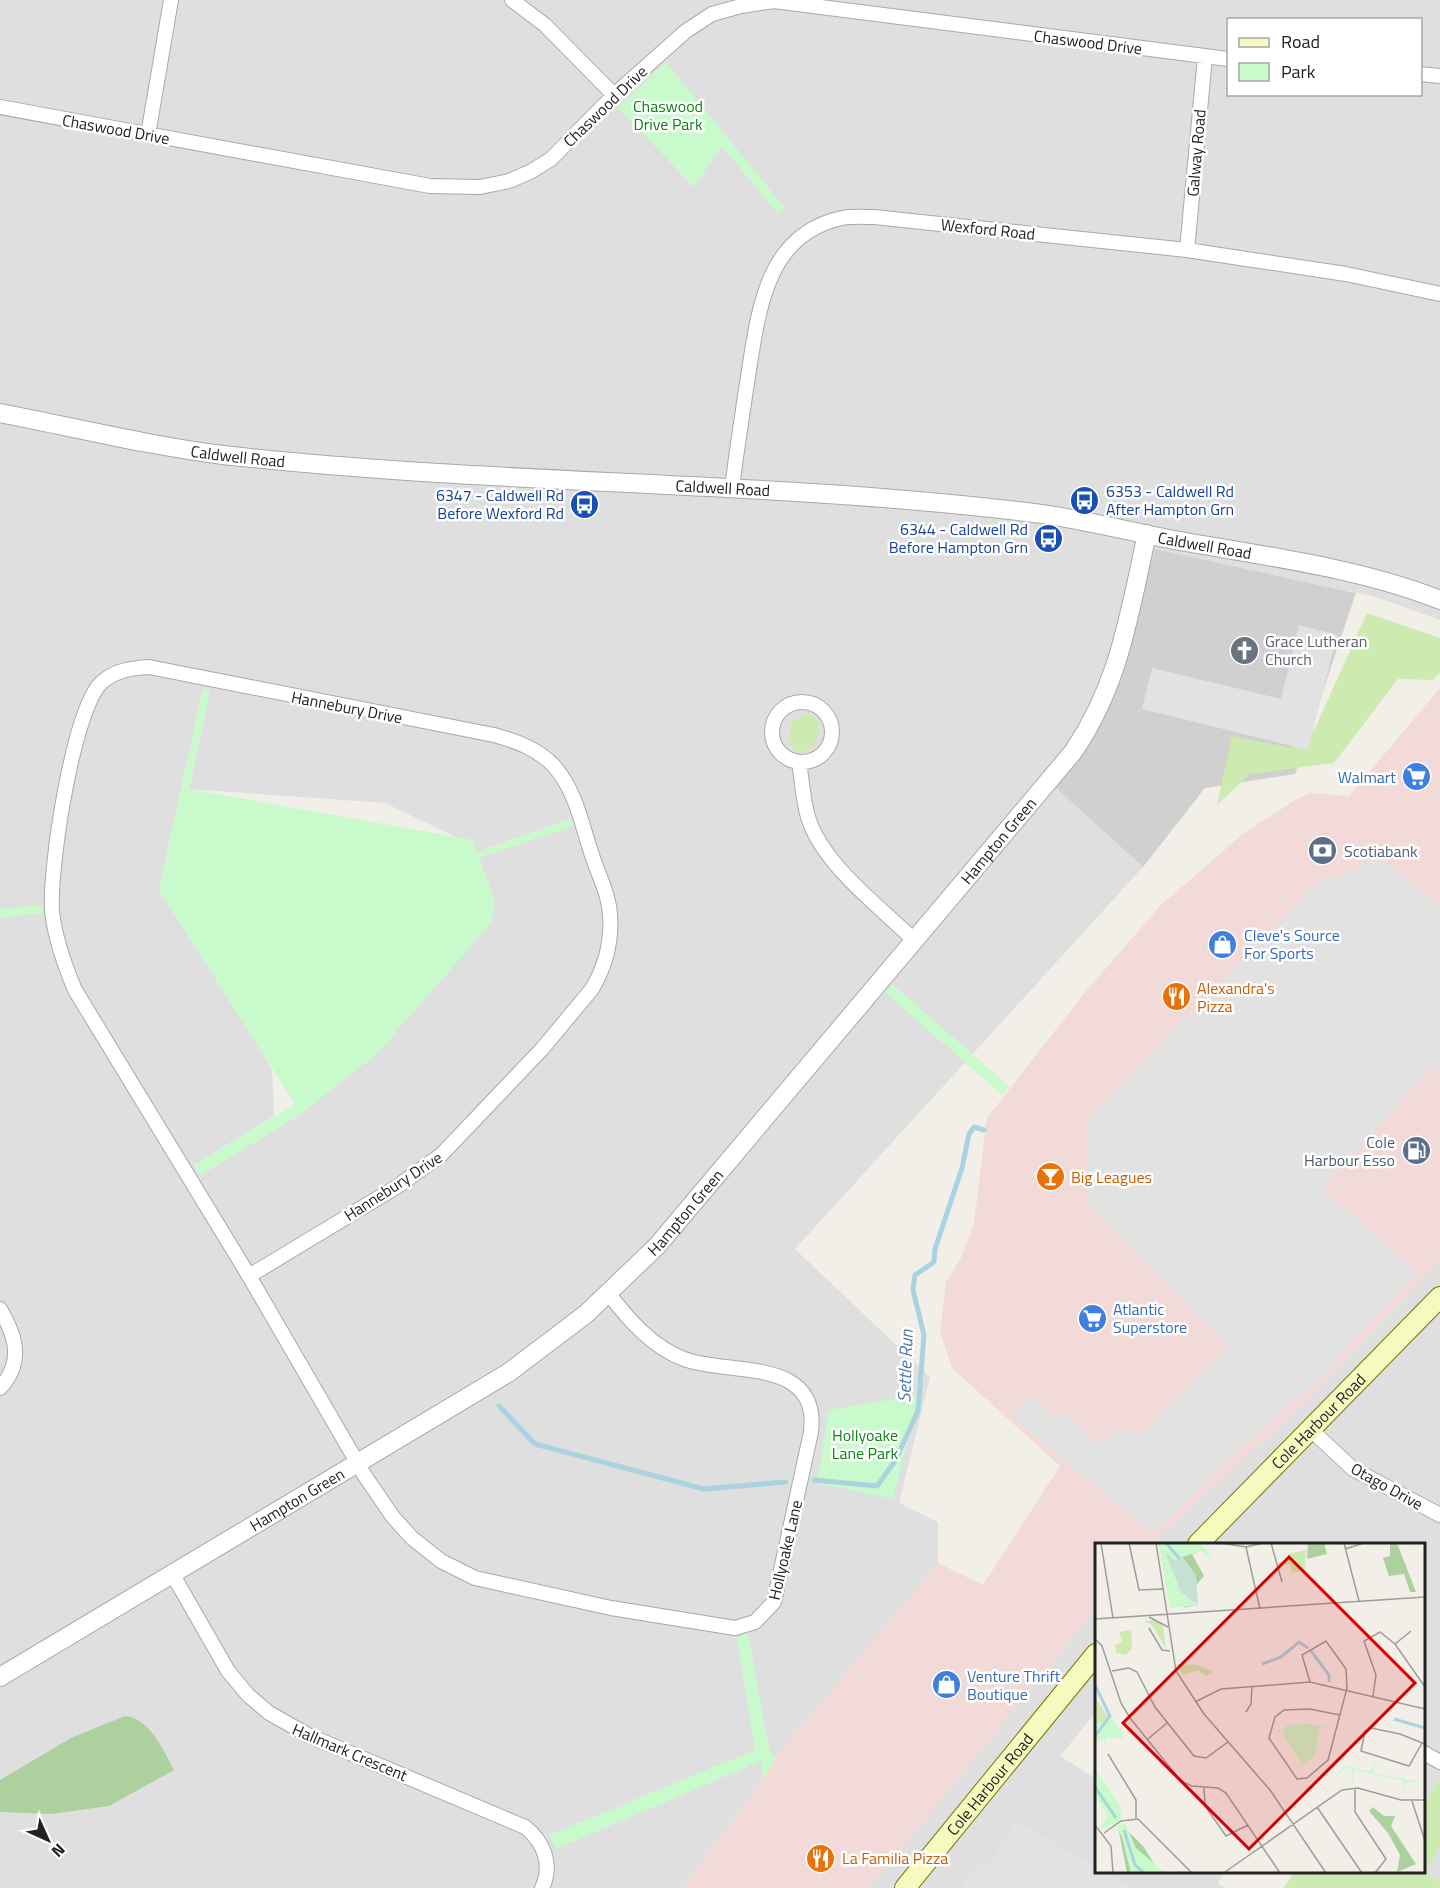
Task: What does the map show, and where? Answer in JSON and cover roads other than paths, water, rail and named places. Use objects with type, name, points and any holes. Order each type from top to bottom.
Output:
[{"type":"main road","name":"Cole Harbour Road","points":[[1200,1543],[1440,1297]]},
{"type":"main road","name":"Cole Harbour Road","points":[[905,1888],[1095,1655]]},
{"type":"street","points":[[148,135],[171,0]]},
{"type":"street","points":[[512,0],[546,25],[614,95]]},
{"type":"street","name":"Chaswood Drive","points":[[0,107],[430,186],[480,187],[509,181],[551,159],[614,95],[686,31],[712,14],[741,6],[774,1],[1227,58]]},
{"type":"street","name":"Galway Road","points":[[1187,250],[1205,57]]},
{"type":"street","points":[[1422,74],[1440,76]]},
{"type":"street","name":"Wexford Road","points":[[732,488],[758,309],[770,276],[787,250],[802,237],[843,218],[874,217],[1187,250],[1346,274],[1440,294]]},
{"type":"street","name":"Caldwell Road","points":[[0,413],[230,456],[441,474],[732,488],[906,500],[1030,512],[1380,581],[1440,600]]},
{"type":"street","name":"Hampton Green","points":[[0,1677],[358,1465],[508,1373],[608,1293],[657,1246],[1073,752],[1088,730],[1119,661],[1147,534]]},
{"type":"street","name":"Hannebury Drive","points":[[249,1276],[398,1186],[456,1142],[592,989],[601,970],[609,942],[609,903],[570,791],[553,766],[541,755],[524,746],[494,735],[149,667],[131,668],[114,673],[101,683],[88,702],[78,736],[57,845],[52,909],[62,959],[75,990],[249,1276],[358,1465]]},
{"type":"street","points":[[804,702],[822,710],[830,721],[832,735],[824,753],[813,760],[799,762],[789,760],[780,754],[772,740],[772,729],[782,710],[791,704],[804,702]]},
{"type":"street","points":[[799,762],[808,817],[816,836],[846,875],[914,940]]},
{"type":"street","name":"Hollyoake Lane","points":[[358,1465],[393,1517],[411,1538],[441,1561],[475,1578],[611,1608],[727,1628],[743,1627],[761,1617],[774,1602],[794,1518],[812,1425],[808,1402],[794,1384],[777,1375],[686,1360],[669,1352],[639,1330],[608,1293]]},
{"type":"street","points":[[0,1310],[12,1331],[16,1350],[12,1369],[0,1388]]},
{"type":"street","name":"Otago Drive","points":[[1310,1429],[1353,1469],[1440,1515]]},
{"type":"street","name":"Hallmark Crescent","points":[[173,1575],[228,1671],[256,1702],[300,1732],[525,1827],[534,1835],[547,1857],[548,1873],[542,1888]]},
{"type":"street","points":[[1425,1754],[1440,1762]]},
{"type":"waterway","name":"Settle Run","points":[[814,1480],[877,1486],[895,1461],[918,1411],[924,1335],[913,1290],[915,1275],[934,1262],[935,1249],[962,1168],[969,1134],[974,1127],[984,1130]]},
{"type":"waterway","name":"Settle Run","points":[[499,1406],[535,1444],[704,1489],[786,1482]]},
{"type":"place","name":"6353 - Caldwell Rd After Hampton Grn","points":[[1085,500]]},
{"type":"place","name":"6347 - Caldwell Rd Before Wexford Rd","points":[[585,504]]},
{"type":"place","name":"6344 - Caldwell Rd Before Hampton Grn","points":[[1049,538]]},
{"type":"place","name":"Grace Lutheran Church","points":[[1244,650]]},
{"type":"place","name":"Walmart","points":[[1417,777]]},
{"type":"place","name":"Scotiabank","points":[[1323,851]]},
{"type":"place","name":"Cleve's Source For Sports","points":[[1223,944]]},
{"type":"place","name":"Alexandra's Pizza","points":[[1176,997]]},
{"type":"place","name":"Cole Harbour Esso","points":[[1416,1151]]},
{"type":"place","name":"Big Leagues","points":[[1050,1177]]},
{"type":"place","name":"Atlantic Superstore","points":[[1092,1318]]},
{"type":"place","name":"Venture Thrift Boutique","points":[[946,1685]]},
{"type":"place","name":"La Familia Pizza","points":[[821,1858]]},
{"type":"park label","name":"Chaswood Drive Park","points":[[668,115]]},
{"type":"park label","name":"Hollyoake Lane Park","points":[[865,1444]]}]
